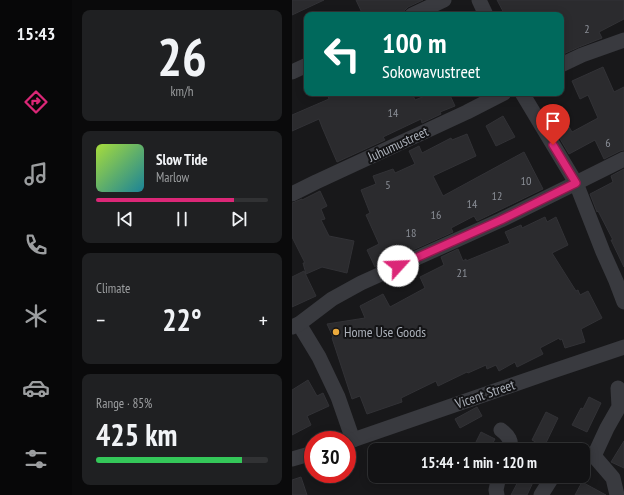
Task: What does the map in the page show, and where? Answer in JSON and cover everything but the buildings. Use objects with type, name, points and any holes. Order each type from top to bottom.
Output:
[{"type":"street","points":[[418,12],[444,0]]},
{"type":"street","points":[[479,0],[485,12]]},
{"type":"street","points":[[564,64],[582,55],[624,40]]},
{"type":"street","points":[[292,72],[304,66]]},
{"type":"street","name":"Juhumustreet","points":[[292,194],[498,96]]},
{"type":"street","points":[[524,96],[576,183],[604,252],[620,279],[624,302]]},
{"type":"street","points":[[347,431],[338,397],[319,357],[296,325],[332,299],[361,283],[501,220],[624,159]]},
{"type":"street","name":"Vicent Street","points":[[356,439],[624,348]]},
{"type":"street","points":[[590,454],[608,428],[619,407],[618,388]]},
{"type":"street","points":[[501,430],[509,437],[510,443]]},
{"type":"street","points":[[292,459],[304,455]]},
{"type":"street","points":[[590,459],[613,478],[617,495]]},
{"type":"street","points":[[496,495],[498,483]]},
{"type":"street","points":[[543,494],[549,483]]},
{"type":"place","name":"Home Use Goods","points":[[336,332]]},
{"type":"route","points":[[398,266],[501,220],[576,183],[553,145]]}]
